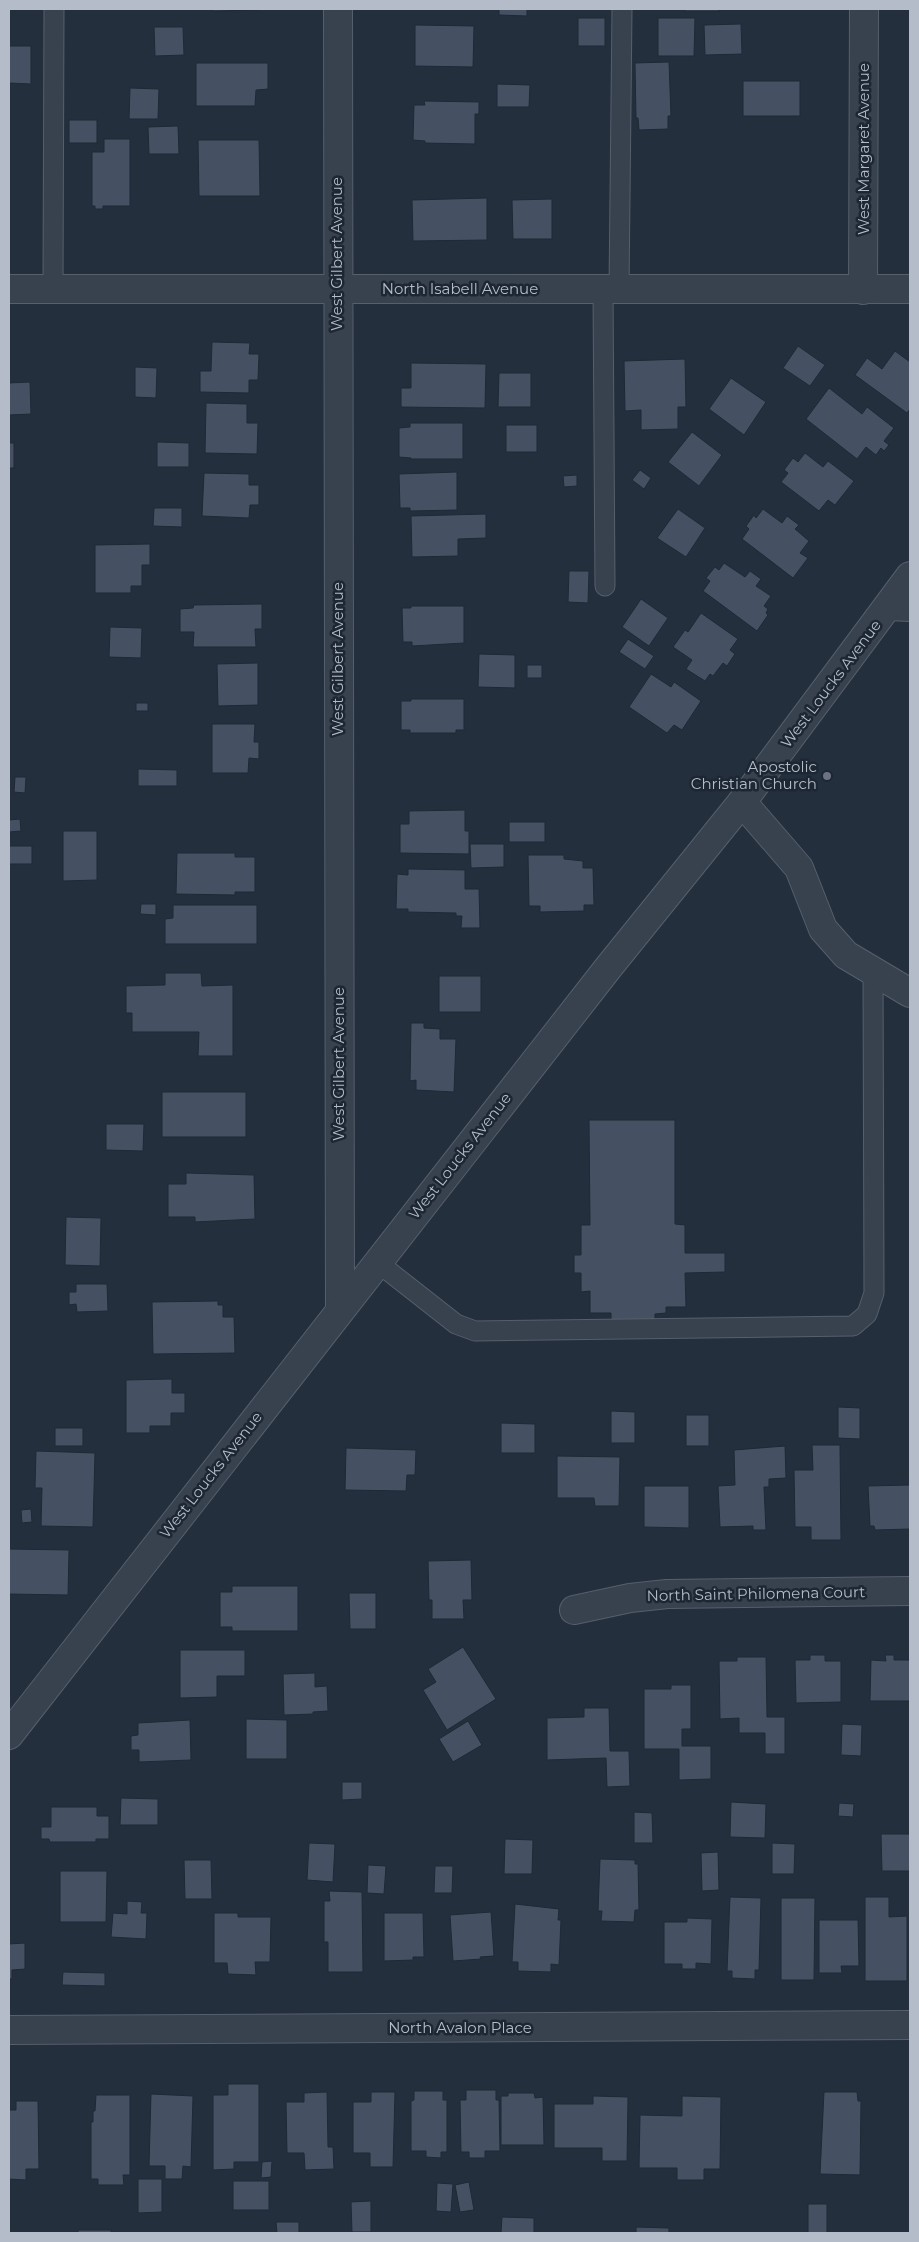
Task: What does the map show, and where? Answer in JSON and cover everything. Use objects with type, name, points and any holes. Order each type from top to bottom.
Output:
[{"type":"street","name":"West Gilbert Avenue","points":[[338,9],[340,1309]]},
{"type":"street","name":"West Margaret Avenue","points":[[863,290],[864,9]]},
{"type":"street","name":"North Isabell Avenue","points":[[9,289],[910,289]]},
{"type":"street","name":"West Loucks Avenue","points":[[9,1735],[608,968],[900,606],[910,576]]},
{"type":"street","points":[[742,802],[799,868],[823,929],[846,955],[910,993]]},
{"type":"street","name":"North Saint Philomena Court","points":[[574,1610],[630,1598],[668,1594],[910,1591]]},
{"type":"street","name":"North Avalon Place","points":[[9,2030],[910,2025]]},
{"type":"lane","points":[[53,289],[54,9]]},
{"type":"lane","points":[[605,586],[611,290],[622,9]]},
{"type":"lane","points":[[377,1262],[456,1324],[475,1330],[853,1326],[867,1314],[874,1293],[873,972]]},
{"type":"building","points":[[213,9],[258,9],[258,10],[213,11]]},
{"type":"building","points":[[499,9],[527,9],[527,16],[499,15]]},
{"type":"building","points":[[685,9],[719,9],[719,11],[685,11]]},
{"type":"building","points":[[578,18],[605,18],[605,46],[578,46]]},
{"type":"building","points":[[658,18],[695,18],[694,56],[658,56]]},
{"type":"building","points":[[741,24],[742,54],[705,55],[704,25]]},
{"type":"building","points":[[415,25],[474,26],[473,67],[415,66]]},
{"type":"building","points":[[154,27],[183,27],[184,55],[155,56]]},
{"type":"building","points":[[9,46],[31,46],[31,84],[9,83]]},
{"type":"building","points":[[669,62],[671,116],[668,116],[668,129],[639,130],[638,118],[636,118],[635,63]]},
{"type":"building","points":[[196,63],[268,63],[268,89],[256,90],[255,106],[196,106]]},
{"type":"building","points":[[743,81],[800,81],[800,116],[743,116]]},
{"type":"building","points":[[497,84],[530,85],[529,107],[497,107]]},
{"type":"building","points":[[130,88],[159,89],[158,119],[129,119]]},
{"type":"building","points":[[424,101],[479,102],[479,114],[475,114],[475,144],[425,143],[425,141],[413,140],[414,105],[425,105]]},
{"type":"building","points":[[69,120],[97,120],[97,143],[69,143]]},
{"type":"building","points":[[178,126],[179,154],[149,154],[148,127]]},
{"type":"building","points":[[104,139],[130,139],[130,206],[103,206],[103,209],[95,209],[95,206],[92,206],[92,152],[104,152]]},
{"type":"building","points":[[198,140],[259,140],[260,196],[199,196]]},
{"type":"building","points":[[487,198],[487,240],[413,241],[412,200]]},
{"type":"building","points":[[552,199],[552,239],[513,239],[512,200]]},
{"type":"building","points":[[212,342],[250,343],[249,354],[259,354],[258,380],[249,380],[249,393],[200,392],[200,371],[211,371]]},
{"type":"building","points":[[798,346],[825,365],[810,386],[783,368]]},
{"type":"building","points":[[895,351],[910,362],[910,409],[907,413],[855,375],[867,358],[882,369]]},
{"type":"building","points":[[685,359],[686,407],[678,407],[678,429],[641,430],[641,410],[625,411],[624,361]]},
{"type":"building","points":[[411,363],[486,364],[485,408],[401,407],[401,388],[411,388]]},
{"type":"building","points":[[135,367],[157,368],[156,398],[135,397]]},
{"type":"building","points":[[499,373],[531,373],[531,407],[498,407]]},
{"type":"building","points":[[731,378],[766,402],[744,435],[709,409]]},
{"type":"building","points":[[30,382],[31,414],[9,415],[9,383]]},
{"type":"building","points":[[829,388],[862,414],[867,407],[894,428],[884,441],[889,445],[884,451],[881,448],[876,455],[866,447],[857,459],[806,419]]},
{"type":"building","points":[[206,403],[247,404],[247,423],[258,423],[257,454],[205,453]]},
{"type":"building","points":[[410,423],[463,423],[463,459],[411,459],[399,457],[399,428],[410,427]]},
{"type":"building","points":[[506,425],[537,425],[537,452],[506,452]]},
{"type":"building","points":[[692,432],[722,455],[699,486],[668,462]]},
{"type":"building","points":[[157,442],[189,443],[189,467],[157,467]]},
{"type":"building","points":[[9,443],[14,443],[14,468],[9,468]]},
{"type":"building","points":[[805,453],[823,467],[828,461],[854,481],[835,505],[828,500],[819,511],[781,482],[788,473],[784,470],[793,458],[798,462]]},
{"type":"building","points":[[640,470],[651,478],[644,489],[632,480]]},
{"type":"building","points":[[457,472],[457,510],[410,511],[410,508],[400,508],[399,474]]},
{"type":"building","points":[[204,473],[249,474],[249,485],[259,485],[259,505],[250,505],[249,518],[202,516]]},
{"type":"building","points":[[577,475],[577,486],[564,487],[563,476]]},
{"type":"building","points":[[154,508],[182,508],[182,527],[153,526]]},
{"type":"building","points":[[678,509],[705,528],[686,557],[657,538]]},
{"type":"building","points":[[763,509],[782,523],[787,516],[799,525],[795,529],[809,541],[800,553],[808,558],[793,578],[742,539],[749,529],[746,526],[754,515],[756,518]]},
{"type":"building","points":[[486,514],[486,538],[458,539],[458,556],[412,557],[411,516]]},
{"type":"building","points":[[150,544],[150,565],[142,565],[142,586],[131,586],[131,593],[95,593],[95,545]]},
{"type":"building","points":[[724,563],[745,577],[750,571],[761,579],[756,586],[771,596],[764,606],[768,609],[766,613],[768,615],[757,631],[703,591],[710,581],[706,578],[715,567],[719,570]]},
{"type":"building","points":[[569,571],[589,571],[588,603],[568,602]]},
{"type":"building","points":[[641,599],[668,618],[649,646],[622,627]]},
{"type":"building","points":[[262,604],[262,629],[255,629],[256,647],[193,647],[194,632],[180,632],[180,609],[193,608],[194,605]]},
{"type":"building","points":[[411,606],[464,606],[464,643],[412,646],[412,642],[403,642],[402,608],[411,608]]},
{"type":"building","points":[[701,613],[738,639],[730,650],[735,654],[727,666],[723,663],[713,676],[710,674],[705,681],[686,669],[692,660],[673,647],[685,630],[688,632]]},
{"type":"building","points":[[110,627],[142,628],[141,658],[109,657]]},
{"type":"building","points":[[628,639],[654,656],[645,669],[619,652]]},
{"type":"building","points":[[479,654],[515,655],[515,688],[478,687]]},
{"type":"building","points":[[258,663],[258,705],[218,706],[217,664]]},
{"type":"building","points":[[527,665],[542,665],[542,678],[527,678]]},
{"type":"building","points":[[651,674],[671,687],[674,682],[701,701],[682,730],[674,725],[667,733],[629,707]]},
{"type":"building","points":[[411,699],[464,699],[464,730],[456,730],[456,733],[410,733],[410,730],[401,730],[401,701],[411,701]]},
{"type":"building","points":[[136,703],[148,703],[148,711],[136,711]]},
{"type":"building","points":[[212,724],[255,724],[254,742],[259,742],[259,759],[249,758],[248,773],[212,773]]},
{"type":"building","points":[[138,769],[177,770],[177,786],[138,786]]},
{"type":"building","points":[[15,777],[26,777],[25,793],[14,792]]},
{"type":"building","points":[[465,810],[465,831],[469,831],[469,854],[400,853],[400,824],[409,824],[409,811]]},
{"type":"building","points":[[20,819],[21,831],[9,832],[9,820]]},
{"type":"building","points":[[509,822],[545,822],[545,842],[509,842]]},
{"type":"building","points":[[63,831],[97,831],[97,880],[63,881]]},
{"type":"building","points":[[470,844],[504,844],[504,867],[471,868]]},
{"type":"building","points":[[9,846],[32,846],[32,864],[9,864]]},
{"type":"building","points":[[177,853],[235,853],[235,857],[255,857],[255,892],[235,892],[235,895],[176,894]]},
{"type":"building","points":[[528,855],[564,855],[564,859],[583,861],[583,868],[593,868],[594,905],[584,905],[584,911],[540,912],[540,906],[529,906]]},
{"type":"building","points":[[408,869],[465,870],[465,889],[479,889],[480,928],[461,928],[462,916],[456,916],[456,913],[408,912],[408,909],[396,909],[397,874],[408,875]]},
{"type":"building","points":[[141,904],[156,904],[156,915],[140,914]]},
{"type":"building","points":[[173,905],[257,905],[257,944],[165,944],[165,919],[173,918]]},
{"type":"building","points":[[165,973],[201,973],[202,986],[233,985],[233,1056],[198,1056],[199,1032],[132,1032],[132,1013],[126,1013],[126,986],[165,985]]},
{"type":"building","points":[[439,976],[481,976],[481,1012],[439,1012]]},
{"type":"building","points":[[411,1023],[424,1023],[424,1028],[440,1029],[440,1039],[456,1039],[454,1092],[416,1090],[416,1080],[410,1081]]},
{"type":"building","points":[[162,1092],[246,1092],[246,1137],[162,1137]]},
{"type":"building","points":[[589,1120],[675,1120],[675,1224],[685,1225],[685,1253],[725,1253],[725,1272],[685,1273],[686,1307],[666,1307],[666,1313],[655,1314],[655,1322],[611,1322],[611,1313],[590,1313],[590,1291],[581,1292],[581,1273],[574,1273],[574,1255],[581,1255],[581,1225],[590,1225]]},
{"type":"building","points":[[106,1124],[144,1124],[143,1151],[106,1150]]},
{"type":"building","points":[[186,1173],[254,1175],[255,1219],[195,1222],[195,1217],[168,1217],[168,1184],[186,1184]]},
{"type":"building","points":[[66,1217],[101,1218],[100,1266],[65,1265]]},
{"type":"building","points":[[76,1284],[107,1284],[108,1311],[77,1312],[76,1304],[69,1305],[69,1292],[76,1292]]},
{"type":"building","points":[[218,1301],[218,1305],[223,1305],[223,1317],[234,1317],[235,1353],[153,1354],[152,1302]]},
{"type":"building","points":[[172,1379],[172,1393],[185,1393],[185,1413],[171,1413],[171,1426],[150,1426],[150,1433],[126,1433],[126,1380]]},
{"type":"building","points":[[838,1407],[860,1408],[860,1439],[838,1438]]},
{"type":"building","points":[[611,1411],[635,1412],[635,1443],[611,1443]]},
{"type":"building","points":[[686,1415],[709,1415],[709,1446],[686,1446]]},
{"type":"building","points":[[501,1423],[535,1424],[535,1453],[501,1453]]},
{"type":"building","points":[[55,1428],[83,1428],[83,1446],[55,1446]]},
{"type":"building","points":[[812,1445],[840,1445],[841,1540],[811,1540],[811,1527],[795,1527],[794,1470],[813,1470]]},
{"type":"building","points":[[785,1446],[786,1478],[769,1479],[769,1487],[764,1487],[766,1530],[753,1530],[753,1526],[720,1527],[718,1486],[735,1485],[734,1450]]},
{"type":"building","points":[[346,1448],[416,1450],[415,1475],[407,1475],[406,1491],[345,1490]]},
{"type":"building","points":[[36,1451],[95,1453],[93,1527],[41,1526],[42,1488],[35,1488]]},
{"type":"building","points":[[557,1456],[620,1457],[619,1506],[595,1506],[594,1498],[557,1498]]},
{"type":"building","points":[[910,1485],[910,1529],[875,1530],[874,1526],[870,1526],[868,1486]]},
{"type":"building","points":[[644,1486],[689,1486],[689,1528],[644,1527]]},
{"type":"building","points":[[31,1509],[32,1522],[22,1523],[21,1510]]},
{"type":"building","points":[[9,1549],[69,1550],[68,1595],[9,1594]]},
{"type":"building","points":[[471,1560],[472,1600],[463,1600],[464,1619],[432,1619],[432,1600],[429,1600],[428,1561]]},
{"type":"building","points":[[232,1586],[298,1586],[298,1631],[232,1631],[232,1627],[220,1627],[220,1592],[232,1592]]},
{"type":"building","points":[[349,1593],[376,1593],[376,1629],[350,1629]]},
{"type":"building","points":[[463,1647],[496,1699],[447,1730],[423,1690],[436,1682],[428,1669]]},
{"type":"building","points":[[180,1650],[245,1650],[245,1676],[217,1676],[217,1697],[180,1698]]},
{"type":"building","points":[[810,1655],[825,1655],[825,1661],[841,1661],[841,1702],[796,1703],[795,1660],[810,1660]]},
{"type":"building","points":[[885,1655],[894,1655],[894,1660],[910,1660],[910,1701],[870,1701],[871,1660],[886,1661]]},
{"type":"building","points":[[737,1657],[766,1657],[767,1717],[785,1717],[785,1754],[765,1754],[765,1733],[739,1733],[739,1718],[720,1719],[719,1661],[737,1661]]},
{"type":"building","points":[[315,1673],[315,1687],[327,1686],[328,1711],[313,1712],[313,1714],[284,1715],[283,1674]]},
{"type":"building","points":[[671,1685],[691,1685],[691,1729],[682,1729],[682,1746],[711,1746],[711,1779],[679,1780],[679,1749],[644,1749],[644,1689],[671,1689]]},
{"type":"building","points":[[584,1708],[609,1708],[610,1751],[629,1751],[630,1786],[607,1787],[606,1758],[547,1760],[547,1718],[584,1717]]},
{"type":"building","points":[[246,1719],[287,1720],[287,1759],[246,1759]]},
{"type":"building","points":[[190,1720],[191,1760],[139,1762],[139,1750],[131,1750],[131,1736],[138,1735],[138,1723]]},
{"type":"building","points":[[468,1721],[482,1745],[453,1762],[439,1739]]},
{"type":"building","points":[[842,1724],[862,1725],[861,1756],[841,1755]]},
{"type":"building","points":[[342,1782],[362,1782],[362,1799],[342,1800]]},
{"type":"building","points":[[121,1798],[158,1799],[158,1825],[120,1825]]},
{"type":"building","points":[[731,1802],[766,1804],[765,1838],[730,1837]]},
{"type":"building","points":[[839,1803],[854,1804],[853,1817],[838,1816]]},
{"type":"building","points":[[51,1807],[97,1807],[97,1816],[109,1816],[109,1839],[96,1839],[96,1842],[50,1842],[49,1839],[41,1839],[41,1827],[51,1827]]},
{"type":"building","points":[[634,1812],[652,1813],[653,1843],[634,1843]]},
{"type":"building","points":[[881,1834],[910,1834],[910,1871],[882,1871]]},
{"type":"building","points":[[505,1839],[533,1840],[532,1874],[504,1874]]},
{"type":"building","points":[[309,1843],[335,1844],[333,1882],[307,1880]]},
{"type":"building","points":[[772,1843],[795,1844],[794,1874],[772,1874]]},
{"type":"building","points":[[718,1852],[719,1890],[702,1891],[701,1853]]},
{"type":"building","points":[[600,1859],[635,1860],[635,1864],[638,1864],[639,1910],[635,1910],[634,1922],[601,1921],[602,1911],[598,1911]]},
{"type":"building","points":[[184,1860],[211,1860],[212,1899],[185,1899]]},
{"type":"building","points":[[368,1865],[386,1866],[384,1894],[367,1893]]},
{"type":"building","points":[[435,1866],[453,1866],[452,1893],[434,1893]]},
{"type":"building","points":[[60,1871],[107,1871],[106,1922],[60,1922]]},
{"type":"building","points":[[329,1891],[362,1892],[363,1972],[328,1972],[328,1942],[324,1942],[324,1901],[330,1901]]},
{"type":"building","points":[[730,1897],[761,1898],[759,1970],[755,1970],[755,1979],[732,1978],[732,1971],[727,1971]]},
{"type":"building","points":[[865,1897],[889,1897],[889,1917],[907,1916],[907,1981],[865,1981]]},
{"type":"building","points":[[781,1898],[815,1898],[814,1980],[781,1980]]},
{"type":"building","points":[[127,1901],[142,1902],[141,1913],[147,1913],[146,1939],[111,1937],[113,1913],[127,1914]]},
{"type":"building","points":[[515,1904],[559,1909],[558,1920],[561,1920],[559,1965],[551,1964],[551,1972],[518,1971],[518,1962],[512,1962]]},
{"type":"building","points":[[491,1912],[494,1956],[453,1961],[450,1915]]},
{"type":"building","points":[[214,1913],[238,1913],[238,1917],[271,1917],[270,1962],[255,1962],[256,1975],[228,1974],[227,1963],[214,1963]]},
{"type":"building","points":[[384,1913],[423,1913],[424,1957],[413,1957],[413,1960],[384,1961]]},
{"type":"building","points":[[687,1918],[712,1919],[711,1964],[696,1963],[696,1969],[682,1969],[682,1964],[664,1964],[664,1922],[687,1922]]},
{"type":"building","points":[[819,1920],[858,1920],[859,1966],[841,1966],[842,1973],[819,1973]]},
{"type":"building","points":[[25,1943],[25,1969],[12,1970],[12,1979],[9,1979],[9,1944]]},
{"type":"building","points":[[63,1972],[105,1973],[105,1986],[62,1985]]},
{"type":"building","points":[[228,2084],[259,2084],[259,2162],[234,2162],[234,2169],[213,2170],[213,2095],[228,2095]]},
{"type":"building","points":[[466,2090],[496,2090],[496,2100],[499,2100],[500,2151],[485,2151],[485,2158],[469,2158],[469,2152],[461,2152],[460,2100],[466,2100]]},
{"type":"building","points":[[414,2091],[443,2091],[443,2100],[447,2100],[447,2152],[441,2152],[441,2158],[426,2157],[426,2151],[411,2151],[411,2101],[414,2100]]},
{"type":"building","points":[[327,2092],[328,2147],[333,2147],[334,2169],[305,2170],[304,2153],[287,2153],[286,2102],[304,2102],[304,2093]]},
{"type":"building","points":[[371,2092],[395,2092],[393,2167],[370,2167],[370,2153],[353,2153],[353,2102],[371,2102]]},
{"type":"building","points":[[824,2092],[857,2092],[858,2101],[861,2101],[860,2175],[820,2174]]},
{"type":"building","points":[[508,2093],[534,2093],[535,2098],[543,2097],[544,2145],[501,2145],[501,2096],[508,2096]]},
{"type":"building","points":[[151,2094],[193,2096],[191,2167],[183,2166],[182,2179],[165,2179],[165,2166],[149,2166]]},
{"type":"building","points":[[96,2095],[130,2095],[130,2175],[123,2175],[124,2185],[98,2185],[98,2179],[91,2179],[91,2122],[93,2122]]},
{"type":"building","points":[[593,2096],[628,2097],[627,2161],[602,2161],[602,2148],[554,2148],[554,2104],[593,2104]]},
{"type":"building","points":[[682,2096],[721,2097],[720,2169],[704,2169],[704,2180],[677,2180],[677,2168],[639,2168],[640,2115],[682,2116]]},
{"type":"building","points":[[16,2101],[38,2101],[39,2169],[26,2169],[26,2180],[9,2179],[9,2110],[16,2110]]},
{"type":"building","points":[[272,2161],[271,2177],[261,2178],[262,2162]]},
{"type":"building","points":[[138,2179],[162,2179],[162,2212],[138,2213]]},
{"type":"building","points":[[233,2181],[269,2181],[269,2210],[233,2210]]},
{"type":"building","points":[[469,2182],[474,2210],[460,2212],[455,2185]]},
{"type":"building","points":[[437,2183],[453,2184],[451,2212],[436,2211]]},
{"type":"building","points":[[371,2201],[371,2232],[352,2232],[351,2202]]},
{"type":"building","points":[[808,2204],[827,2204],[827,2233],[808,2233]]},
{"type":"building","points":[[502,2217],[534,2218],[534,2233],[501,2233]]},
{"type":"building","points":[[276,2222],[299,2222],[299,2233],[277,2233]]},
{"type":"building","points":[[636,2227],[669,2228],[669,2233],[636,2233]]},
{"type":"building","points":[[78,2230],[111,2230],[111,2233],[78,2233]]},
{"type":"place","name":"Apostolic Christian Church","points":[[827,776]]}]
